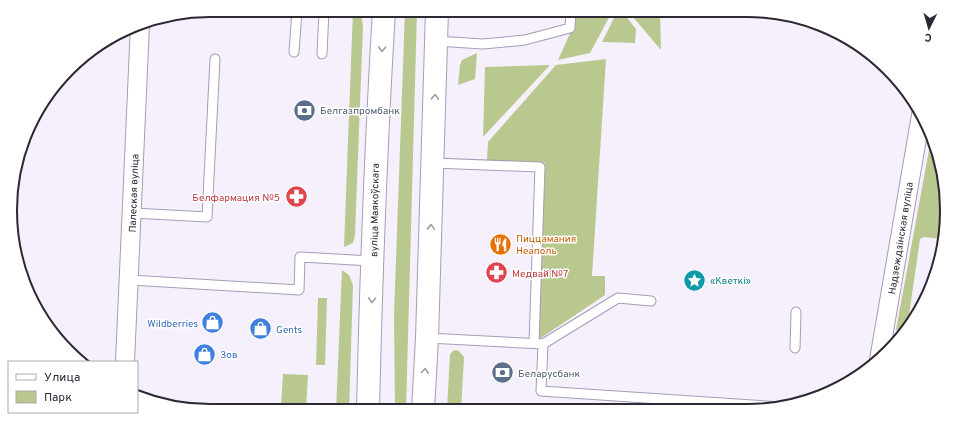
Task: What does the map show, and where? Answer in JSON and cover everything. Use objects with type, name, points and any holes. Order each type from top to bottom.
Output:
[{"type":"main road","name":"вуліца Маякоўскага","points":[[368,404],[376,160],[384,17]]},
{"type":"main road","points":[[423,404],[428,338],[437,17]]},
{"type":"street","name":"Палеская вуліца","points":[[125,361],[133,213],[140,30]]},
{"type":"street","name":"Надзеждзінская вуліца","points":[[887,343],[920,124]]},
{"type":"lane","points":[[294,52],[296,17]]},
{"type":"lane","points":[[322,54],[324,17]]},
{"type":"lane","points":[[436,41],[483,44],[525,40],[570,28],[571,17]]},
{"type":"lane","points":[[133,213],[207,217],[215,59]]},
{"type":"lane","points":[[433,163],[540,167],[539,343],[541,392],[733,404]]},
{"type":"lane","points":[[130,280],[299,290],[300,257],[373,261]]},
{"type":"lane","points":[[428,338],[539,343],[618,298],[651,301]]},
{"type":"lane","points":[[795,348],[796,312]]},
{"type":"green space","points":[[353,17],[362,17],[363,27],[355,235],[353,243],[344,247]]},
{"type":"green space","points":[[405,17],[417,17],[406,404],[395,404],[394,315]]},
{"type":"green space","points":[[574,17],[609,17],[590,53],[558,60],[572,29]]},
{"type":"green space","points":[[614,17],[627,17],[636,29],[635,43],[602,42]]},
{"type":"green space","points":[[633,17],[660,17],[661,50]]},
{"type":"green space","points":[[477,53],[475,79],[458,85],[462,60]]},
{"type":"green space","points":[[606,59],[592,276],[605,276],[605,295],[541,338],[537,337],[545,163],[487,160],[488,142],[556,65]]},
{"type":"green space","points":[[550,65],[483,137],[485,67]]},
{"type":"green space","points":[[930,147],[940,198],[940,223],[938,239],[924,237],[920,239],[909,315],[899,330],[896,330]]},
{"type":"green space","points":[[342,270],[349,275],[353,285],[349,404],[336,404]]},
{"type":"green space","points":[[318,298],[327,298],[325,365],[316,365]]},
{"type":"green space","points":[[454,350],[459,351],[464,357],[461,404],[447,404],[450,354]]},
{"type":"green space","points":[[283,374],[308,375],[306,404],[281,404]]},
{"type":"place","name":"Белгазпромбанк","points":[[304,110]]},
{"type":"place","name":"Белфармация №5","points":[[296,197]]},
{"type":"place","name":"Пиццамания Неаполь","points":[[500,244]]},
{"type":"place","name":"Медвай №7","points":[[496,273]]},
{"type":"place","name":"«Кветкі»","points":[[695,280]]},
{"type":"place","name":"Wildberries","points":[[213,323]]},
{"type":"place","name":"Gents","points":[[260,329]]},
{"type":"place","name":"Зов","points":[[204,354]]},
{"type":"place","name":"Беларусбанк","points":[[503,373]]}]
